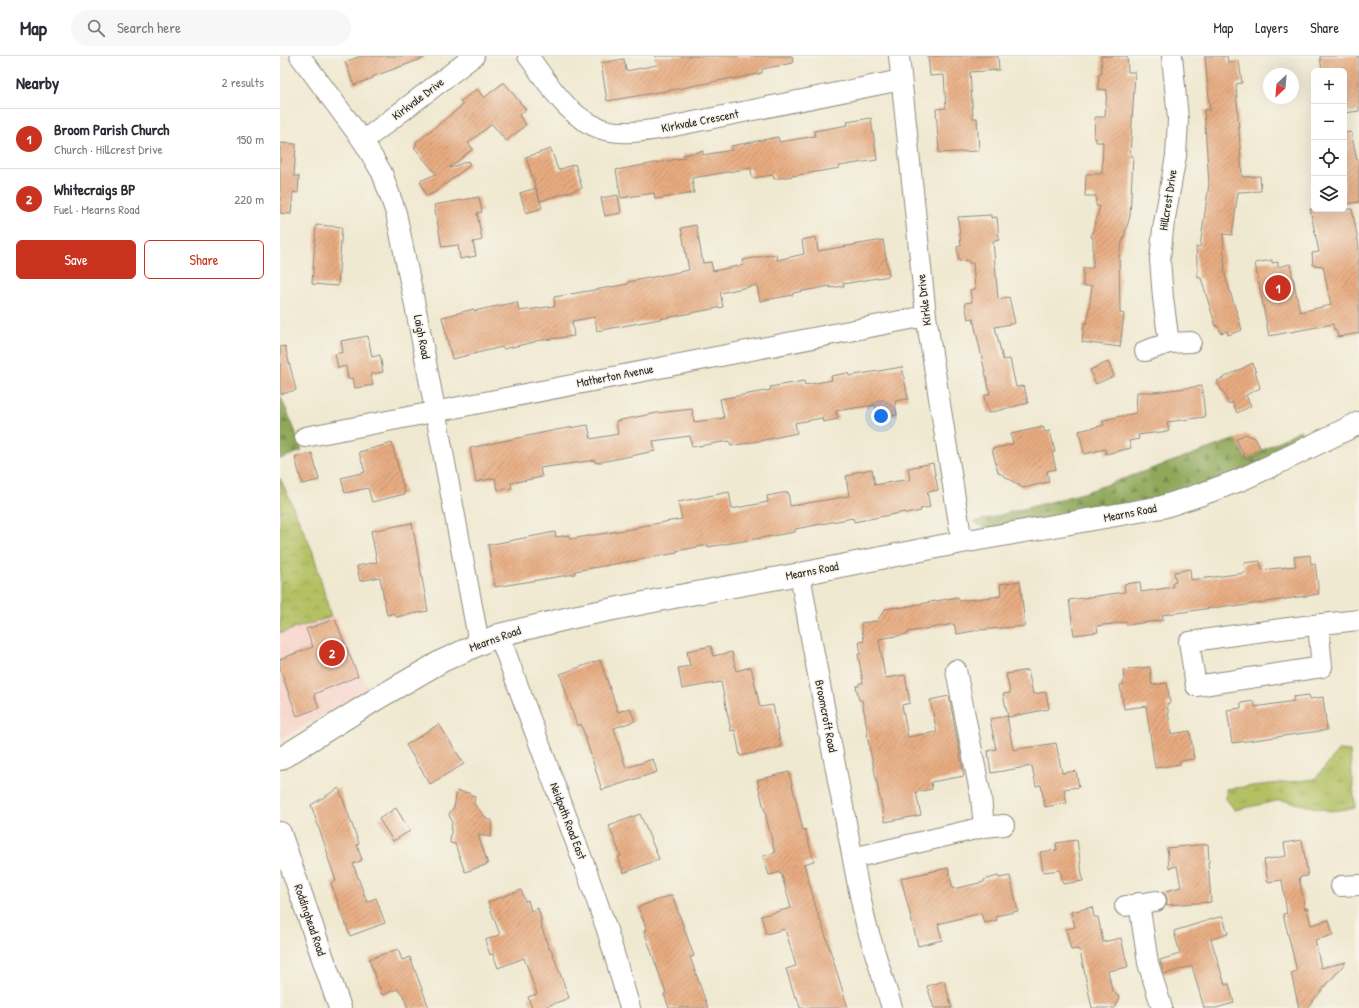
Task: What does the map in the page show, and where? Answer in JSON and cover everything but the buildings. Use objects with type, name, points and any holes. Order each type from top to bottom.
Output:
[{"type":"street","name":"Laigh Road","points":[[300,56],[326,89],[363,142],[382,173],[396,213],[436,411],[489,639]]},
{"type":"street","name":"Kirkvale Drive","points":[[363,142],[474,56]]},
{"type":"street","name":"Kirkvale Crescent","points":[[528,56],[559,98],[577,116],[594,126],[609,131],[636,132],[659,129],[902,80]]},
{"type":"street","name":"Kirkle Drive","points":[[900,56],[926,316],[962,542]]},
{"type":"street","name":"Hillcrest Drive","points":[[1169,343],[1160,260],[1163,229],[1176,156],[1178,119],[1172,56]]},
{"type":"street","name":"Matherton Avenue","points":[[305,437],[926,316]]},
{"type":"street","points":[[1145,351],[1169,343],[1191,342]]},
{"type":"street","name":"Mearns Road","points":[[280,759],[429,668],[489,639],[585,615],[674,597],[962,542],[1162,507],[1240,480],[1359,423]]},
{"type":"street","name":"Broomcroft Road","points":[[800,574],[852,858],[866,924],[892,1008]]},
{"type":"street","points":[[1318,624],[1322,667],[1196,686],[1189,642],[1318,624],[1359,620]]},
{"type":"street","name":"Neidpath Road East","points":[[489,639],[584,864],[607,930],[630,1008]]},
{"type":"street","points":[[956,670],[981,797],[984,827]]},
{"type":"street","points":[[852,858],[984,827],[1004,825]]},
{"type":"street","name":"Roddinghead Road","points":[[280,833],[340,1008]]},
{"type":"street","points":[[1140,904],[1148,963],[1162,1008]]},
{"type":"shaded area","points":[[331,617],[336,617],[368,689],[280,740],[280,633]]},
{"type":"green space","points":[[280,395],[302,451],[280,459]]},
{"type":"green space","points":[[1300,430],[1305,436],[1273,456],[1215,482],[1162,497],[986,529],[974,522],[1083,493],[1236,439],[1246,459]]},
{"type":"green space","points":[[280,478],[313,552],[331,617],[280,633]]},
{"type":"green space","points":[[1339,750],[1350,751],[1355,808],[1331,811],[1281,800],[1235,810],[1226,799],[1226,789],[1315,779]]},
{"type":"place","name":"Broom Parish Church","points":[[1278,288]]},
{"type":"place","name":"Whitecraigs BP","points":[[332,653]]}]
